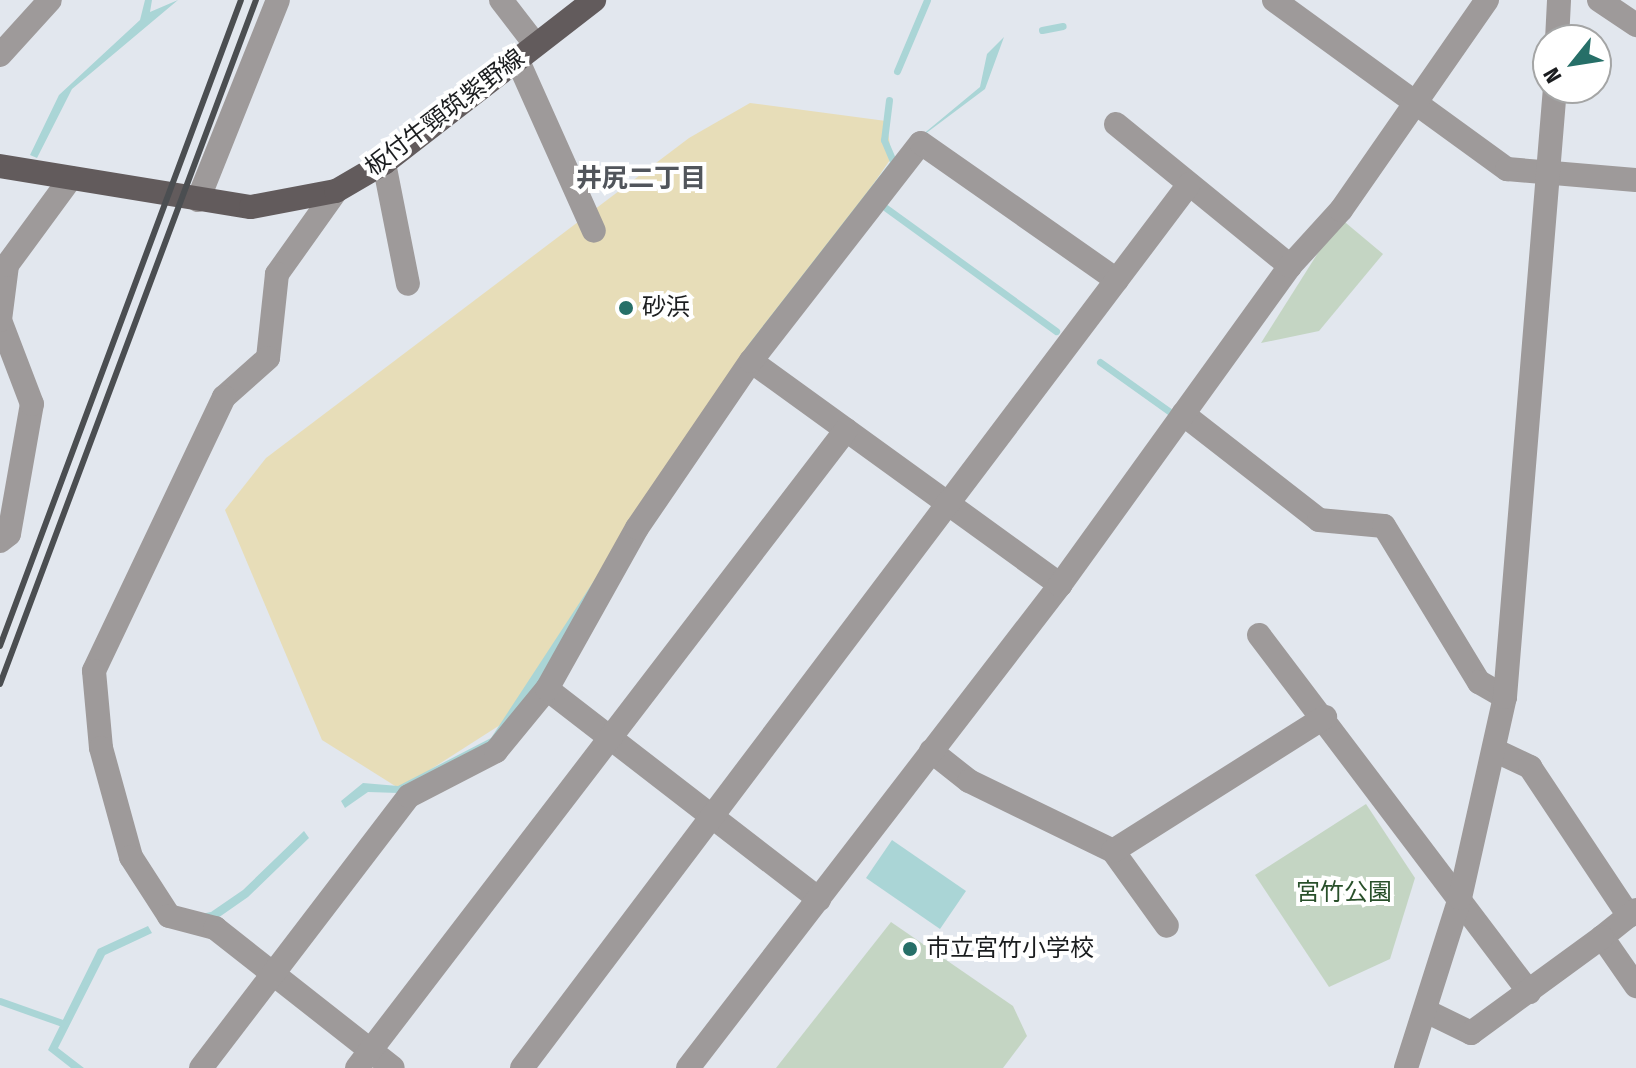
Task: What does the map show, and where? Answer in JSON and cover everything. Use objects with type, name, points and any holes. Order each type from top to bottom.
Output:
[{"type":"main road","name":"板付牛頸筑紫野線","points":[[0,166],[251,207],[336,191],[384,163],[594,0]]},
{"type":"street","points":[[0,55],[50,0]]},
{"type":"street","points":[[198,200],[278,0]]},
{"type":"street","points":[[501,0],[526,52],[594,231]]},
{"type":"street","points":[[1274,0],[1414,105],[1507,169],[1550,178],[1636,180]]},
{"type":"street","points":[[688,1068],[1060,585],[1290,266],[1341,210],[1487,0]]},
{"type":"street","points":[[1558,24],[1559,0]]},
{"type":"street","points":[[1599,0],[1636,25]]},
{"type":"street","points":[[1406,1068],[1428,1012],[1460,898],[1496,751],[1505,697],[1554,104]]},
{"type":"street","points":[[1116,124],[1290,266]]},
{"type":"street","points":[[201,1068],[270,972],[409,796],[496,751],[547,689],[637,528],[751,361],[921,143],[1117,280]]},
{"type":"street","points":[[384,163],[408,284]]},
{"type":"street","points":[[0,541],[9,534],[32,404],[0,320],[7,265],[71,178]]},
{"type":"street","points":[[522,1068],[1189,184]]},
{"type":"street","points":[[336,191],[277,274],[268,358],[224,397],[94,671],[101,748],[131,857],[169,916],[215,928],[270,972],[364,1059],[393,1068]]},
{"type":"street","points":[[751,361],[1060,585]]},
{"type":"street","points":[[1183,414],[1319,520],[1384,526],[1479,682],[1505,697]]},
{"type":"street","points":[[364,1059],[846,430]]},
{"type":"street","points":[[1259,635],[1325,717],[1529,992]]},
{"type":"street","points":[[547,689],[819,899]]},
{"type":"street","points":[[1113,851],[1325,717]]},
{"type":"street","points":[[931,751],[969,781],[1113,851],[1167,926]]},
{"type":"street","points":[[1428,1012],[1471,1033],[1632,913],[1530,767],[1496,751]]},
{"type":"street","points":[[1602,937],[1636,986]]},
{"type":"green space","points":[[1340,218],[1383,254],[1319,331],[1261,343]]},
{"type":"green space","name":"宮竹公園","points":[[1366,804],[1415,878],[1390,959],[1329,987],[1255,875]]},
{"type":"green space","points":[[891,922],[1013,1006],[1027,1036],[1003,1068],[776,1068]]},
{"type":"sand","name":"砂浜","points":[[750,103],[886,121],[892,157],[500,725],[400,789],[322,740],[225,510],[266,458],[689,138]]},
{"type":"shaded area","points":[[145,0],[152,0],[150,12],[178,0],[72,89],[37,158],[30,155],[59,95],[140,20]]},
{"type":"shaded area","points":[[1004,37],[985,89],[917,140],[495,745],[399,793],[368,792],[345,808],[341,801],[363,783],[398,786],[491,738],[749,344],[892,160],[980,87],[987,54]]},
{"type":"shaded area","points":[[304,831],[309,838],[248,897],[215,920],[186,917],[211,912],[243,890]]},
{"type":"shaded area","points":[[892,840],[966,891],[940,929],[866,878]]},
{"type":"shaded area","points":[[148,926],[152,933],[105,955],[58,1048],[84,1068],[71,1068],[48,1050],[98,949]]},
{"type":"waterway","points":[[897,71],[927,0]]},
{"type":"waterway","points":[[1042,30],[1063,26]]},
{"type":"waterway","points":[[889,100],[884,140],[893,161]]},
{"type":"waterway","points":[[886,208],[1056,331]]},
{"type":"waterway","points":[[1100,362],[1173,414]]},
{"type":"waterway","points":[[0,1001],[65,1024]]},
{"type":"railway","points":[[0,646],[241,0]]},
{"type":"railway","points":[[0,684],[256,0]]},
{"type":"place","name":"砂浜","points":[[626,308]]},
{"type":"place","name":"市立宮竹小学校","points":[[910,949]]},
{"type":"district","name":"井尻二丁目","points":[[641,179]]}]
